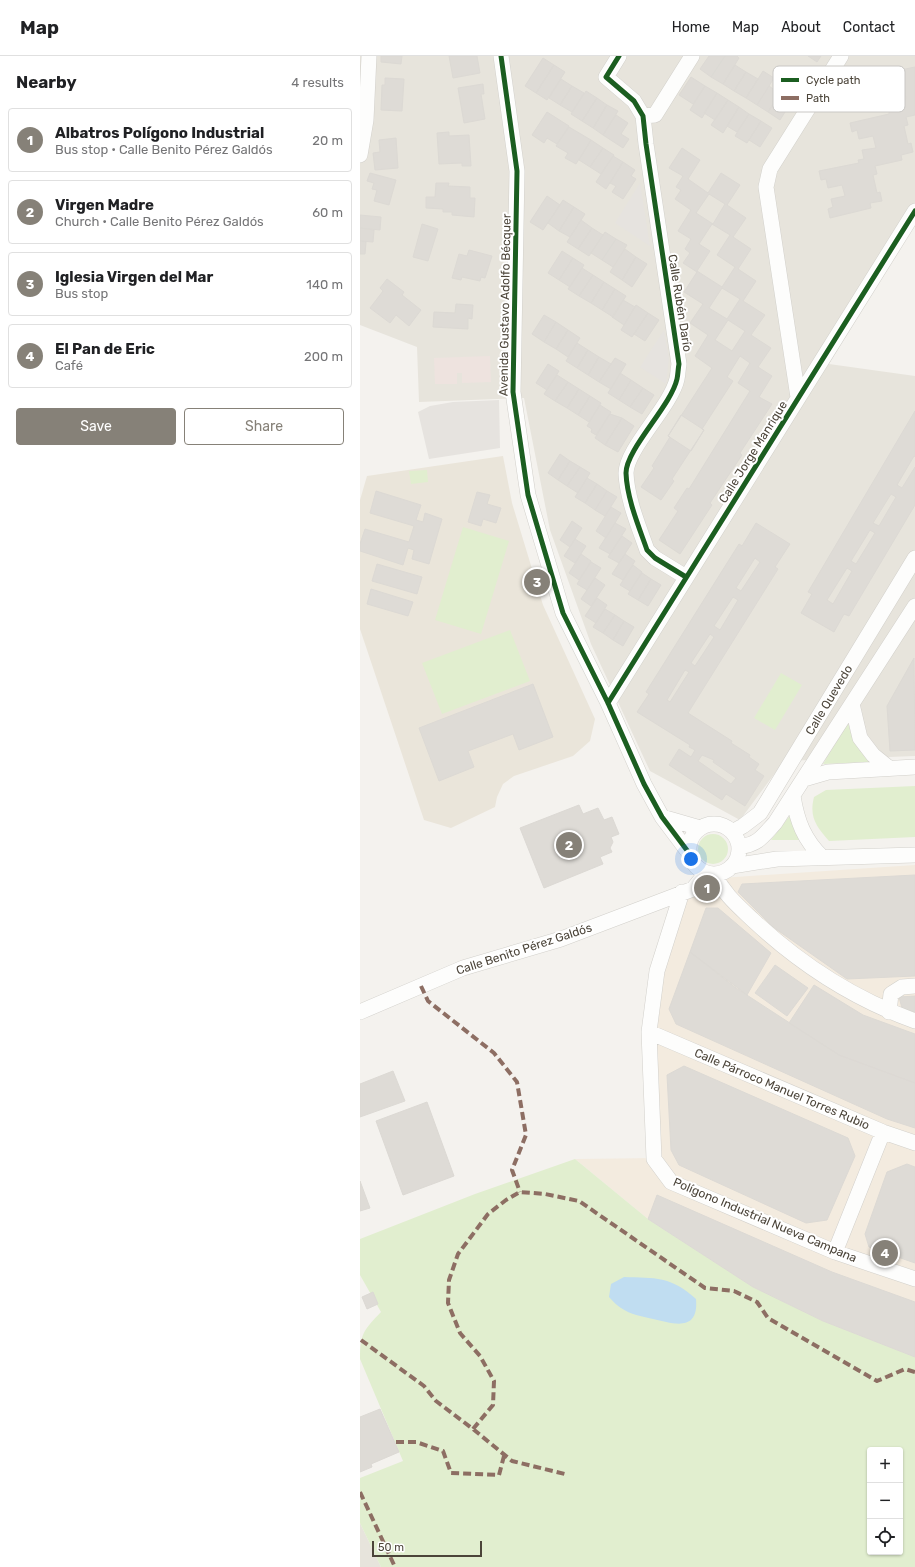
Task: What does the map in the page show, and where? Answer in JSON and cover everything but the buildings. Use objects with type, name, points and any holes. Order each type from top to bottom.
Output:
[{"type":"street","points":[[360,155],[366,120],[369,56]]},
{"type":"street","name":"Avenida Gustavo Adolfo Bécquer","points":[[501,56],[517,171],[513,392],[528,494],[563,613],[608,703],[644,784],[662,817],[689,853]]},
{"type":"street","points":[[619,56],[606,77],[634,101],[643,116],[655,115],[692,56]]},
{"type":"street","name":"Calle Jorge Manrique","points":[[835,66],[841,56]]},
{"type":"street","name":"Calle Jorge Manrique","points":[[798,397],[766,187],[770,169],[806,112]]},
{"type":"street","name":"Calle Rubén Darío","points":[[643,116],[679,364],[677,380],[670,394],[630,458],[626,472],[628,489],[647,550],[655,558],[686,577]]},
{"type":"street","name":"Calle Jorge Manrique","points":[[608,703],[915,211]]},
{"type":"street","name":"Calle Quevedo","points":[[732,832],[743,826],[760,813],[915,558]]},
{"type":"street","name":"Calle Quevedo","points":[[739,849],[751,845],[759,840],[775,823],[915,606]]},
{"type":"street","points":[[852,704],[860,738],[874,755],[889,768]]},
{"type":"street","points":[[804,779],[828,772],[915,767]]},
{"type":"street","points":[[793,796],[801,830],[811,846],[823,858]]},
{"type":"street","points":[[662,817],[700,828]]},
{"type":"street","points":[[732,866],[739,849],[737,839],[725,826],[716,824],[708,825],[700,828],[693,834],[689,841],[689,853],[693,864],[710,874],[723,892],[780,945],[827,978],[870,1003],[889,1012],[915,1021]]},
{"type":"street","points":[[739,849],[777,859]]},
{"type":"street","points":[[710,874],[722,873],[732,866],[777,859],[915,856]]},
{"type":"street","name":"Calle Benito Pérez Galdós","points":[[360,1012],[463,968],[561,939],[692,889],[710,874]]},
{"type":"street","name":"Polígono Industrial Nueva Campana","points":[[682,892],[657,971],[649,1032],[654,1159],[672,1182],[835,1252],[915,1279]]},
{"type":"street","points":[[889,1012],[891,994],[902,987],[915,986]]},
{"type":"street","name":"Calle Párroco Manuel Torres Rubio","points":[[649,1032],[883,1132],[915,1143]]},
{"type":"street","points":[[835,1252],[883,1132]]},
{"type":"shaded area","points":[[360,56],[915,56],[915,223],[829,364],[915,376],[915,756],[784,761],[740,820],[650,771],[591,644],[550,530],[524,398],[419,402],[417,347],[360,325]]},
{"type":"shaded area","points":[[640,183],[650,246],[615,223]]},
{"type":"shaded area","points":[[664,330],[669,359],[666,384],[640,367]]},
{"type":"shaded area","points":[[490,356],[491,382],[462,383],[462,373],[457,373],[457,384],[435,384],[434,358]]},
{"type":"shaded area","points":[[499,400],[500,448],[429,459],[418,412],[430,406],[453,402]]},
{"type":"shaded area","points":[[503,456],[512,503],[543,605],[595,719],[590,741],[573,756],[514,776],[503,784],[497,797],[495,807],[451,828],[424,820],[360,629],[360,500],[367,476]]},
{"type":"shaded area","points":[[915,865],[915,1357],[823,1321],[753,1287],[648,1219],[575,1159],[657,1158],[655,1026],[659,972],[687,899],[721,878]]},
{"type":"shaded area","points":[[360,1523],[381,1567],[360,1567]]},
{"type":"green space","points":[[427,470],[428,482],[411,484],[409,471]]},
{"type":"green space","points":[[463,527],[509,541],[481,634],[435,620]]},
{"type":"green space","points":[[510,630],[530,681],[442,714],[422,663]]},
{"type":"green space","points":[[781,673],[802,685],[775,730],[754,718]]},
{"type":"green space","points":[[848,723],[851,735],[856,745],[870,762],[823,764]]},
{"type":"green space","points":[[915,786],[915,837],[829,841],[820,831],[813,816],[812,810],[814,797],[826,790]]},
{"type":"green space","points":[[791,814],[799,840],[771,840]]},
{"type":"green space","points":[[713,834],[724,838],[728,849],[724,860],[713,864],[702,860],[698,849],[702,838]]},
{"type":"green space","points":[[575,1159],[648,1219],[753,1287],[823,1321],[915,1357],[915,1567],[381,1567],[360,1523],[360,1478],[403,1461],[360,1359],[361,1343],[364,1332],[381,1312],[360,1275],[360,1239],[475,1194]]},
{"type":"water","points":[[624,1277],[654,1278],[679,1286],[696,1299],[696,1310],[694,1317],[684,1323],[669,1323],[632,1314],[618,1306],[609,1297],[611,1284]]},
{"type":"marked path","points":[[421,986],[428,1001],[494,1053],[517,1082],[526,1135],[512,1170],[520,1192]]},
{"type":"marked path","points":[[473,1429],[493,1405],[494,1381],[480,1356],[460,1333],[448,1303],[449,1280],[458,1254],[488,1214],[506,1200],[520,1192],[545,1194],[579,1201],[705,1288],[734,1291],[757,1302],[768,1318],[877,1381],[905,1369],[915,1372]]},
{"type":"marked path","points":[[361,1340],[424,1386],[436,1401],[512,1461],[565,1474]]},
{"type":"marked path","points":[[396,1442],[416,1442],[443,1451],[451,1473],[499,1475],[504,1456]]},
{"type":"marked path","points":[[360,1492],[395,1567]]},
{"type":"cycle path","points":[[501,56],[517,171],[513,392],[528,495],[563,613],[608,703],[644,784],[662,817],[689,853]]},
{"type":"cycle path","points":[[619,56],[606,77],[634,101],[643,116],[679,364],[677,379],[673,390],[633,452],[628,463],[626,473],[627,483],[634,513],[647,550],[655,558],[686,577]]},
{"type":"cycle path","points":[[608,703],[915,211]]},
{"type":"place","name":"Iglesia Virgen del Mar","points":[[537,582]]},
{"type":"place","name":"Virgen Madre","points":[[569,845]]},
{"type":"place","name":"Albatros Polígono Industrial","points":[[707,888]]},
{"type":"place","name":"El Pan de Eric","points":[[885,1253]]}]
